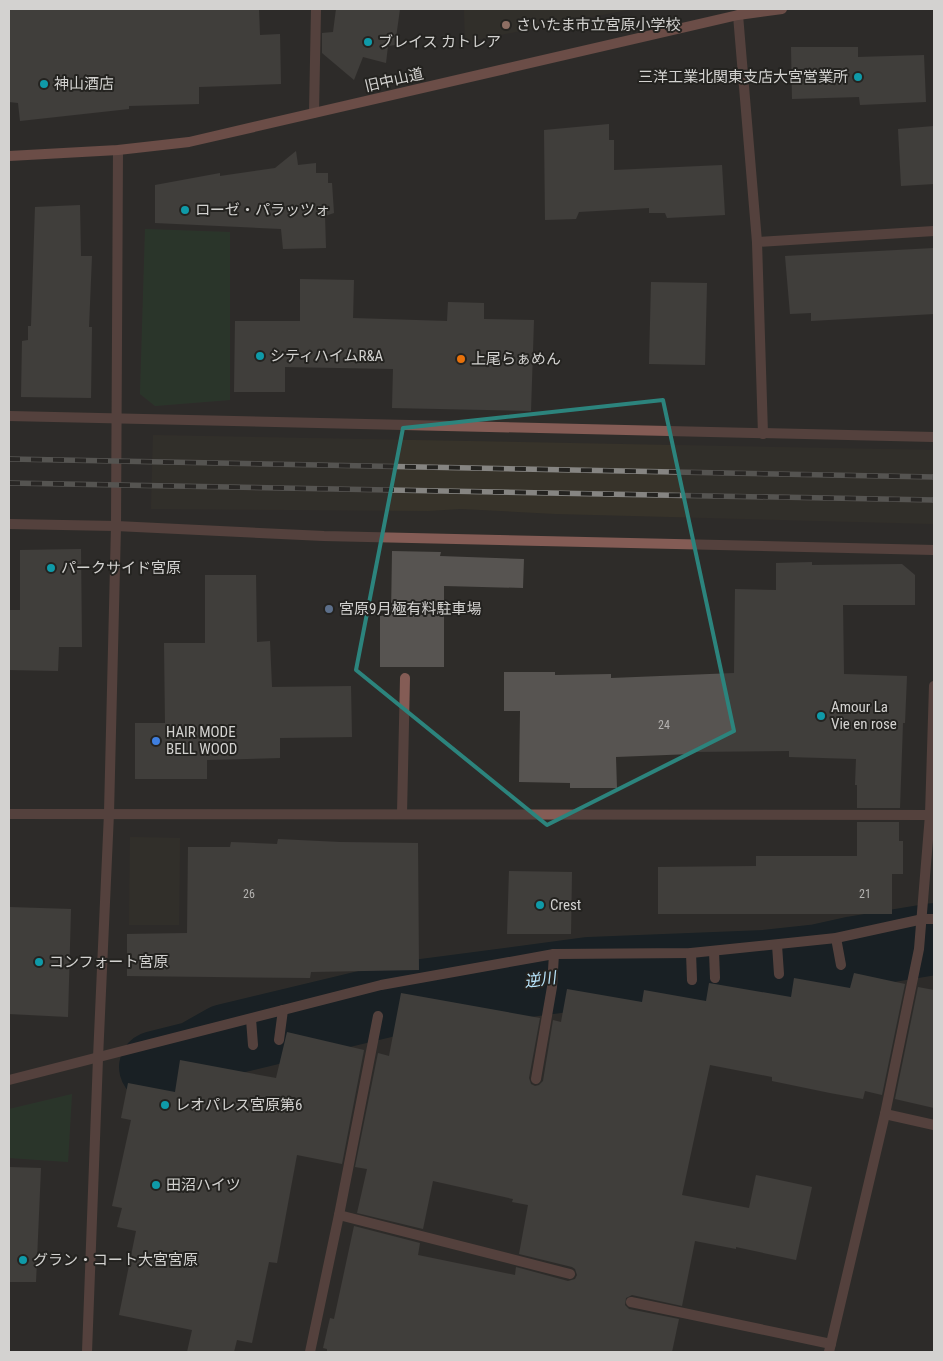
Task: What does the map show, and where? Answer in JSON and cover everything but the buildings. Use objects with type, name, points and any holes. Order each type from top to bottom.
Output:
[{"type":"main road","name":"旧中山道","points":[[9,156],[118,150],[189,142],[738,15],[782,9]]},
{"type":"street","points":[[314,113],[316,9]]},
{"type":"street","points":[[738,15],[757,242],[763,434]]},
{"type":"street","points":[[87,1352],[109,813],[116,526],[118,150]]},
{"type":"street","points":[[757,242],[934,231]]},
{"type":"street","points":[[9,416],[934,437]]},
{"type":"street","points":[[9,524],[116,526],[324,536],[934,550]]},
{"type":"street","points":[[402,814],[405,678]]},
{"type":"street","points":[[631,1302],[830,1348],[885,1114],[919,949],[932,815],[934,686]]},
{"type":"street","points":[[9,814],[932,815]]},
{"type":"street","points":[[9,1080],[251,1022],[381,985],[554,954],[691,957],[714,955],[777,945],[837,943],[922,919],[934,919]]},
{"type":"street","points":[[837,943],[841,965]]},
{"type":"street","points":[[777,945],[779,974]]},
{"type":"street","points":[[536,1079],[552,987],[554,954]]},
{"type":"street","points":[[714,955],[715,978]]},
{"type":"street","points":[[691,957],[692,980]]},
{"type":"street","points":[[279,1040],[282,1014]]},
{"type":"street","points":[[310,1352],[378,1016]]},
{"type":"street","points":[[251,1022],[253,1045]]},
{"type":"street","points":[[885,1114],[934,1125]]},
{"type":"street","points":[[339,1215],[570,1274]]},
{"type":"highlighted area","points":[[663,400],[734,731],[547,825],[356,670],[403,428]]},
{"type":"shaded area","name":"さいたま市立宮原小学校","points":[[464,9],[632,9],[465,42]]},
{"type":"shaded area","points":[[153,435],[934,450],[934,524],[555,514],[461,509],[428,511],[151,509]]},
{"type":"shaded area","points":[[130,837],[180,838],[179,925],[129,925]]},
{"type":"green space","points":[[145,229],[230,232],[230,400],[155,406],[140,394]]},
{"type":"green space","points":[[72,1094],[68,1162],[9,1158],[9,1109]]},
{"type":"waterway","name":"逆川","points":[[155,1067],[195,1057],[225,1040],[400,998],[589,973],[765,966],[819,960],[934,939]]},
{"type":"railway","points":[[9,459],[934,477]]},
{"type":"railway","points":[[9,483],[934,500]]},
{"type":"place","name":"さいたま市立宮原小学校","points":[[506,25]]},
{"type":"place","name":"ブレイス カトレア","points":[[368,42]]},
{"type":"place","name":"三洋工業北関東支店大宮営業所","points":[[858,77]]},
{"type":"place","name":"神山酒店","points":[[44,84]]},
{"type":"place","name":"ローゼ・パラッツォ","points":[[185,210]]},
{"type":"place","name":"シティハイムR&A","points":[[260,356]]},
{"type":"place","name":"上尾らぁめん","points":[[461,359]]},
{"type":"place","name":"パークサイド宮原","points":[[51,568]]},
{"type":"place","name":"宮原9月極有料駐車場","points":[[329,609]]},
{"type":"place","name":"Amour La Vie en rose","points":[[821,716]]},
{"type":"place","name":"HAIR MODE BELL WOOD","points":[[156,741]]},
{"type":"place","name":"Crest","points":[[540,905]]},
{"type":"place","name":"コンフォート宮原","points":[[39,962]]},
{"type":"place","name":"レオパレス宮原第6","points":[[165,1105]]},
{"type":"place","name":"田沼ハイツ","points":[[156,1185]]},
{"type":"place","name":"グラン・コート大宮宮原","points":[[23,1260]]}]
